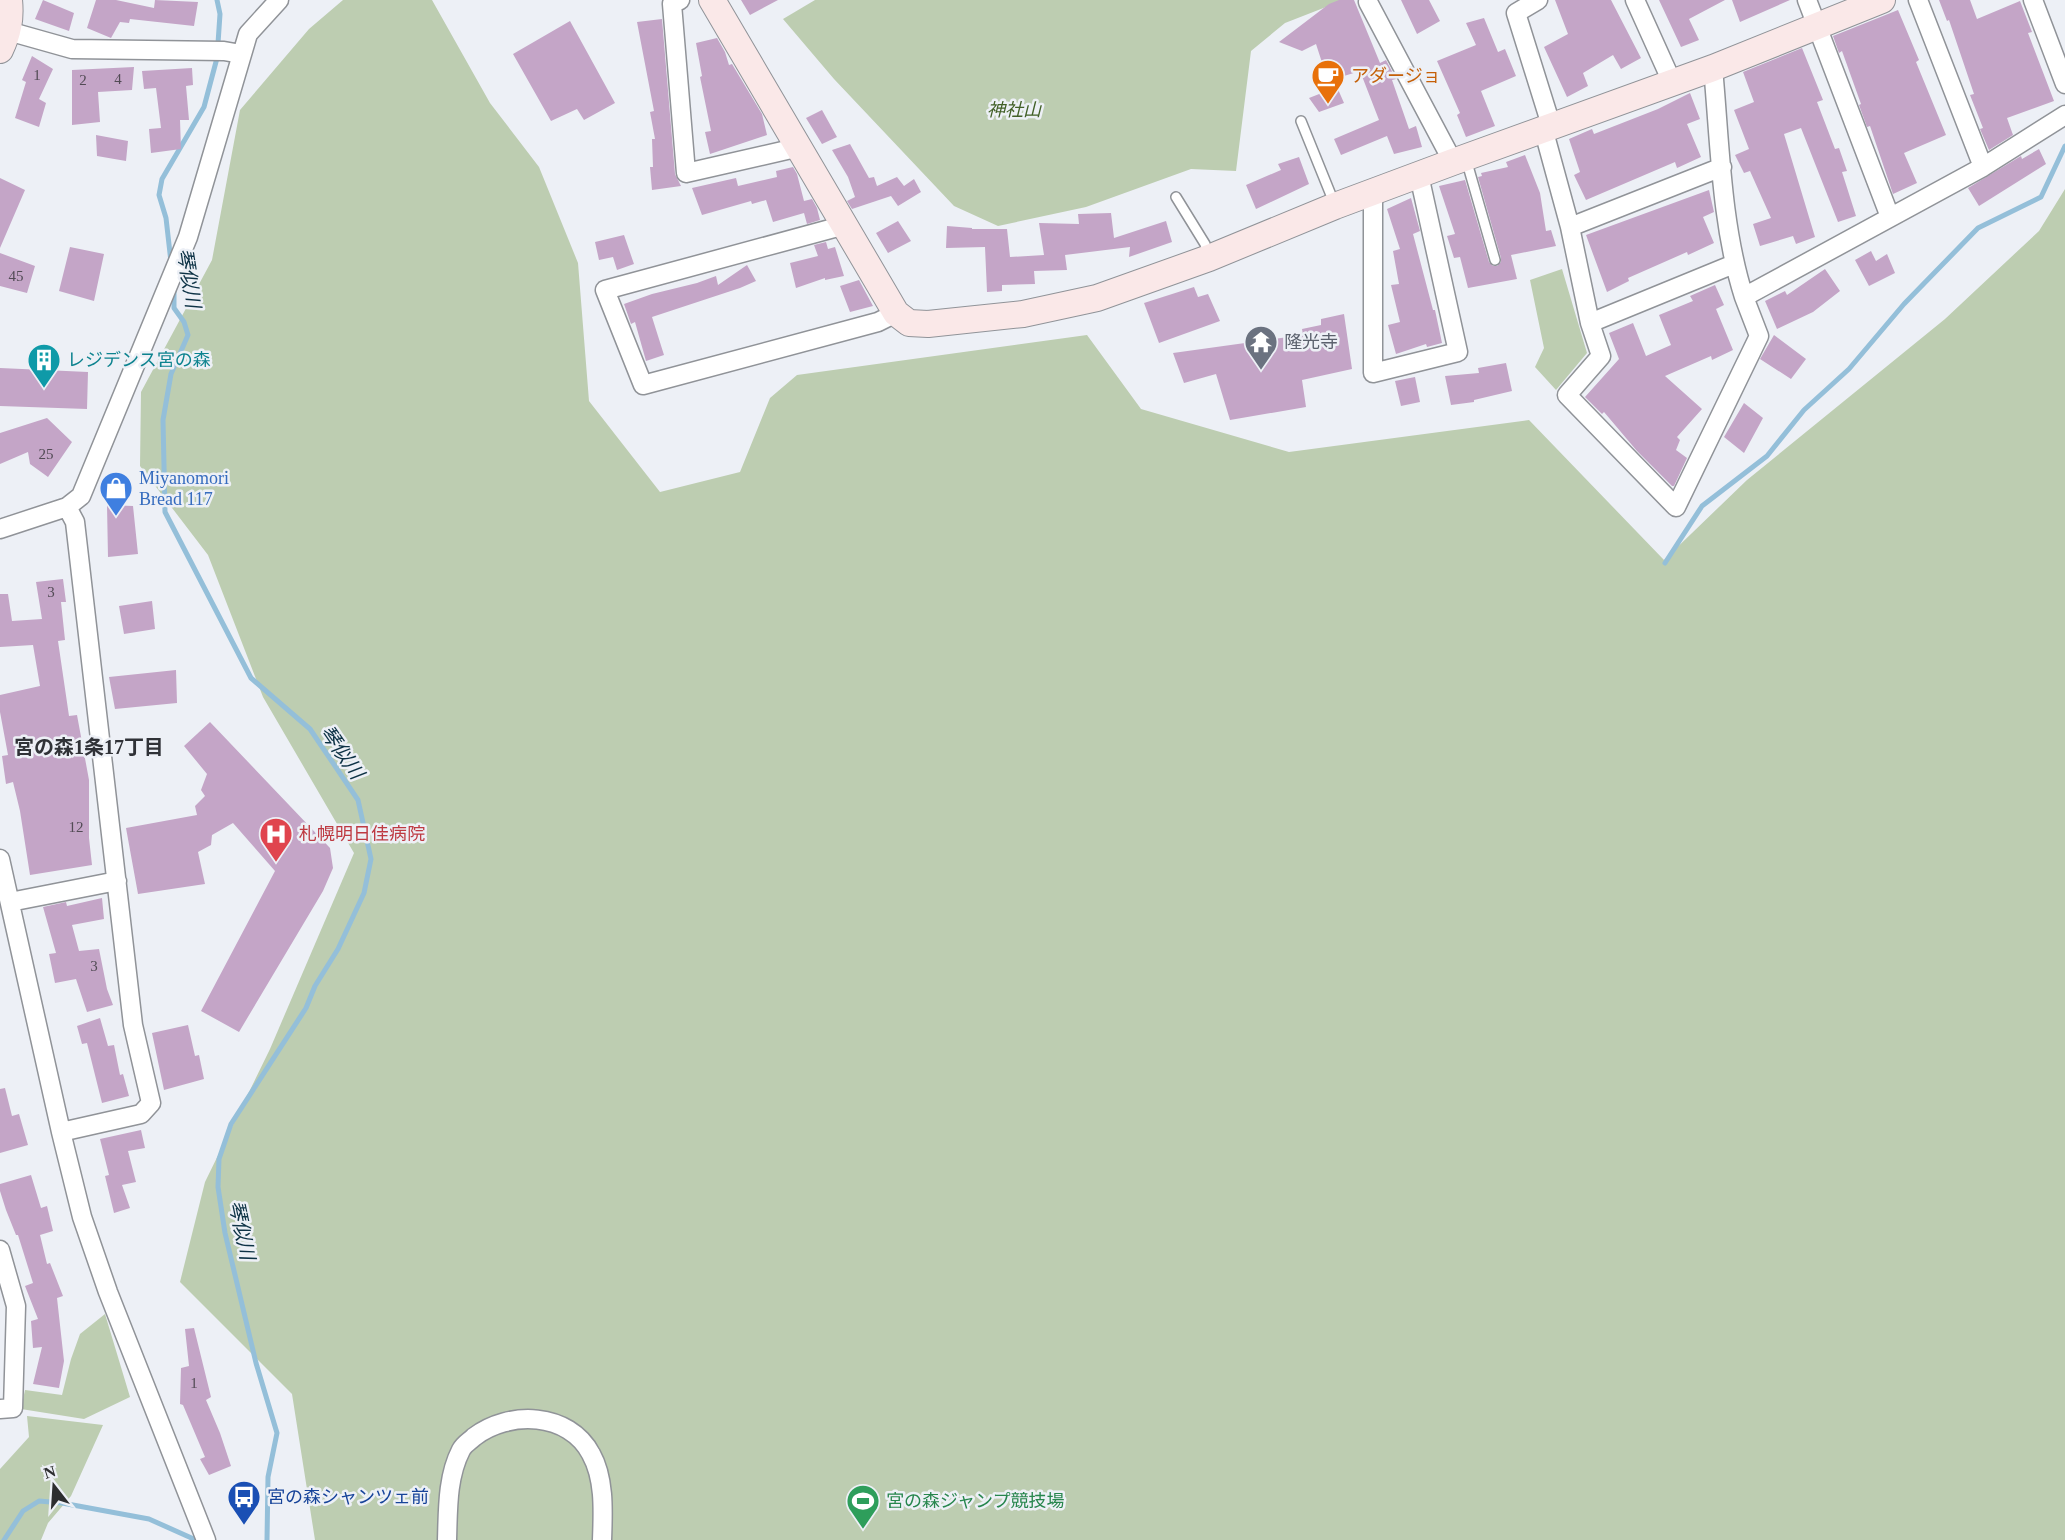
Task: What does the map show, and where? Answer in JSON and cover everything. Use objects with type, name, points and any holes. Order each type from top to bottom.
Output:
[{"type":"street","points":[[9,0],[10,15],[4,41],[72,49],[224,51],[241,54]]},
{"type":"street","points":[[0,529],[67,507],[81,496],[188,237],[248,34],[279,0]]},
{"type":"street","points":[[680,0],[672,4],[686,173],[800,147]]},
{"type":"street","points":[[712,0],[896,313],[909,323],[928,324],[1023,314],[1097,298],[1209,258],[1335,206],[1547,126],[1713,68],[1882,0]]},
{"type":"street","points":[[1538,0],[1516,13],[1547,126],[1590,323],[1601,356],[1566,395],[1676,507],[1759,336],[1734,264],[1713,68]]},
{"type":"street","points":[[1635,0],[1672,82]]},
{"type":"street","points":[[1807,0],[1890,217]]},
{"type":"street","points":[[1918,0],[1983,167]]},
{"type":"street","points":[[2033,0],[2065,84]]},
{"type":"street","points":[[1368,2],[1459,159]]},
{"type":"street","points":[[1744,297],[1983,167],[2065,115]]},
{"type":"street","points":[[1570,227],[1722,167]]},
{"type":"street","points":[[1373,192],[1373,373],[1458,352],[1419,175]]},
{"type":"street","points":[[845,225],[605,290],[643,385],[878,322],[896,313]]},
{"type":"street","points":[[1590,323],[1734,264]]},
{"type":"street","points":[[61,1132],[141,1114],[151,1103],[133,1025],[75,522],[67,507]]},
{"type":"street","points":[[0,858],[82,1217],[108,1292],[206,1540]]},
{"type":"street","points":[[10,902],[117,881]]},
{"type":"street","points":[[0,1251],[16,1306],[13,1408],[0,1409]]},
{"type":"street","points":[[447,1540],[453,1470],[462,1447],[482,1431],[505,1421],[530,1419],[551,1421],[574,1434],[591,1452],[599,1472],[603,1516],[602,1540]]},
{"type":"lane","points":[[1301,121],[1335,206]]},
{"type":"lane","points":[[1459,159],[1495,260]]},
{"type":"lane","points":[[1176,197],[1205,244],[1209,258]]},
{"type":"green space","points":[[343,0],[432,0],[490,103],[539,167],[578,263],[589,401],[660,492],[740,472],[770,398],[797,375],[1087,335],[1141,409],[1289,452],[1529,420],[1664,560],[1747,480],[1945,319],[2039,231],[2065,189],[2065,1540],[315,1540],[292,1394],[180,1282],[205,1182],[270,1049],[354,853],[263,697],[208,555],[140,466],[141,392],[212,260],[240,110],[309,29]]},
{"type":"green space","name":"神社山","points":[[815,0],[1344,0],[1285,23],[1251,51],[1236,171],[1191,169],[1086,207],[998,226],[954,206],[834,79],[783,19]]},
{"type":"green space","points":[[1562,269],[1587,353],[1556,390],[1535,367],[1544,348],[1530,280]]},
{"type":"green space","points":[[105,1314],[130,1397],[84,1419],[21,1409],[25,1390],[62,1395],[80,1334]]},
{"type":"green space","points":[[27,1416],[103,1425],[71,1496],[48,1523],[41,1540],[0,1540],[0,1469],[29,1437]]},
{"type":"building","points":[[43,0],[74,13],[69,31],[35,19]]},
{"type":"building","points":[[96,0],[116,0],[154,8],[155,0],[198,2],[194,26],[130,19],[129,23],[120,22],[111,38],[87,28]]},
{"type":"building","points":[[741,0],[778,0],[750,15]]},
{"type":"building","points":[[1339,0],[1354,0],[1380,63],[1386,60],[1396,79],[1392,80],[1409,129],[1416,126],[1422,147],[1394,154],[1387,136],[1341,155],[1334,139],[1379,120],[1360,71],[1328,81],[1316,44],[1302,51],[1279,42],[1329,4]]},
{"type":"building","points":[[1401,0],[1429,0],[1440,21],[1417,34]]},
{"type":"building","points":[[1555,0],[1611,0],[1641,58],[1621,69],[1613,55],[1583,73],[1588,86],[1567,97],[1544,47],[1568,34]]},
{"type":"building","points":[[1659,0],[1725,0],[1689,19],[1699,40],[1681,47]]},
{"type":"building","points":[[1732,0],[1790,0],[1740,22]]},
{"type":"building","points":[[1939,0],[1970,0],[1977,19],[2020,1],[2032,32],[2028,33],[2054,101],[2007,118],[2013,135],[1989,150],[1970,95],[1974,94],[1949,20],[1947,21]]},
{"type":"building","points":[[1898,10],[1919,60],[1916,62],[1946,135],[1904,153],[1917,183],[1893,194],[1870,126],[1867,127],[1859,105],[1861,104],[1842,51],[1839,53],[1833,36]]},
{"type":"building","points":[[1484,18],[1498,52],[1505,49],[1516,76],[1481,91],[1495,126],[1466,137],[1457,115],[1460,113],[1437,61],[1476,45],[1466,23]]},
{"type":"building","points":[[662,19],[675,174],[681,186],[652,190],[650,167],[653,167],[652,139],[655,139],[650,112],[654,111],[637,22]]},
{"type":"building","points":[[570,21],[615,103],[584,120],[577,109],[551,121],[513,54]]},
{"type":"building","points":[[717,38],[729,65],[732,64],[762,114],[767,135],[710,154],[705,132],[711,131],[696,43]]},
{"type":"building","points":[[1802,48],[1823,100],[1817,102],[1835,149],[1839,148],[1847,171],[1842,172],[1856,216],[1838,222],[1801,128],[1784,134],[1815,237],[1796,244],[1793,236],[1760,246],[1753,224],[1771,218],[1750,171],[1744,173],[1735,155],[1749,149],[1734,110],[1754,102],[1743,72]]},
{"type":"building","points":[[32,56],[53,69],[39,99],[46,103],[39,127],[15,118],[26,82],[22,80]]},
{"type":"building","points":[[134,67],[132,90],[98,92],[100,122],[72,125],[72,70]]},
{"type":"building","points":[[192,68],[193,85],[186,86],[189,120],[180,120],[181,149],[151,153],[149,129],[161,128],[156,88],[144,89],[142,71]]},
{"type":"building","points":[[1337,87],[1344,103],[1319,112],[1309,98]]},
{"type":"building","points":[[1690,93],[1700,119],[1687,124],[1701,157],[1677,168],[1675,162],[1586,200],[1574,175],[1580,172],[1569,139],[1592,129],[1594,134],[1658,109]]},
{"type":"building","points":[[822,110],[837,137],[822,144],[806,118]]},
{"type":"building","points":[[96,135],[128,141],[126,161],[97,156]]},
{"type":"building","points":[[850,144],[869,178],[874,177],[877,186],[897,177],[904,186],[914,179],[921,192],[898,206],[891,196],[852,209],[847,201],[855,197],[848,177],[832,150]]},
{"type":"building","points":[[2039,149],[2046,164],[1979,206],[1968,188],[2021,156],[2022,159]]},
{"type":"building","points":[[1525,155],[1540,193],[1546,231],[1551,230],[1556,246],[1511,255],[1517,279],[1468,288],[1460,257],[1454,258],[1447,236],[1455,234],[1439,186],[1465,180],[1489,262],[1497,266],[1501,258],[1478,177],[1482,176],[1481,173],[1508,167],[1506,162]]},
{"type":"building","points":[[1299,157],[1309,184],[1256,209],[1246,185],[1281,170],[1278,164]]},
{"type":"building","points":[[793,167],[804,201],[812,199],[820,220],[807,224],[804,213],[773,222],[766,200],[752,204],[751,201],[702,215],[692,188],[736,178],[738,186],[777,177],[776,171]]},
{"type":"building","points":[[0,178],[25,190],[0,248]]},
{"type":"building","points":[[1709,190],[1714,212],[1703,217],[1714,243],[1688,255],[1687,252],[1628,278],[1629,281],[1607,292],[1586,235]]},
{"type":"building","points":[[1411,198],[1420,231],[1413,234],[1442,343],[1427,347],[1426,344],[1396,354],[1388,325],[1400,322],[1391,285],[1399,284],[1393,251],[1400,249],[1387,209]]},
{"type":"building","points":[[1111,213],[1114,238],[1166,221],[1172,242],[1129,257],[1130,247],[1065,255],[1067,270],[1034,271],[1035,284],[1002,285],[1002,291],[987,292],[985,247],[946,248],[947,226],[1007,229],[1010,257],[1044,255],[1039,223],[1079,224],[1078,214]]},
{"type":"building","points":[[898,221],[911,241],[888,253],[876,233]]},
{"type":"building","points":[[624,235],[634,264],[617,270],[613,257],[599,260],[595,242]]},
{"type":"building","points":[[826,242],[828,249],[835,247],[844,276],[825,280],[825,278],[796,288],[790,263],[818,256],[814,245]]},
{"type":"building","points":[[70,247],[104,254],[94,301],[59,291]]},
{"type":"building","points":[[1871,251],[1876,261],[1887,254],[1895,273],[1869,286],[1855,260]]},
{"type":"building","points":[[0,253],[35,266],[27,293],[0,286]]},
{"type":"building","points":[[747,265],[756,281],[652,317],[664,355],[646,361],[635,322],[631,324],[624,304],[716,276],[718,285]]},
{"type":"building","points":[[1825,269],[1840,291],[1813,312],[1777,329],[1765,301],[1785,291],[1787,295]]},
{"type":"building","points":[[859,280],[873,306],[850,312],[840,286]]},
{"type":"building","points":[[1715,285],[1724,305],[1716,309],[1733,350],[1712,360],[1711,356],[1665,376],[1702,409],[1677,437],[1680,440],[1676,450],[1687,458],[1672,486],[1637,451],[1604,412],[1602,414],[1585,397],[1619,359],[1609,333],[1633,323],[1646,356],[1671,345],[1659,315],[1693,301],[1690,296]]},
{"type":"building","points":[[1194,287],[1198,297],[1208,294],[1220,321],[1159,343],[1144,303]]},
{"type":"building","points":[[1344,314],[1352,369],[1302,380],[1306,407],[1230,420],[1216,374],[1184,383],[1173,353],[1303,335],[1302,329],[1321,325],[1321,319]]},
{"type":"building","points":[[1774,335],[1806,359],[1791,379],[1760,359]]},
{"type":"building","points":[[1506,363],[1512,391],[1474,400],[1474,402],[1451,405],[1445,376],[1479,373],[1478,368]]},
{"type":"building","name":"レジデンス宮の森","points":[[0,368],[88,372],[87,409],[0,406]]},
{"type":"building","points":[[1415,377],[1420,402],[1401,406],[1395,381]]},
{"type":"building","points":[[1744,403],[1763,418],[1744,453],[1724,437]]},
{"type":"building","points":[[47,418],[72,442],[48,477],[30,464],[28,452],[0,464],[0,433]]},
{"type":"building","points":[[107,505],[133,506],[138,554],[108,557]]},
{"type":"building","points":[[63,579],[66,602],[61,602],[65,640],[58,641],[69,716],[77,715],[89,780],[89,838],[92,865],[30,875],[13,782],[6,784],[2,756],[8,755],[0,712],[0,695],[40,686],[33,645],[0,647],[0,594],[8,594],[12,621],[42,619],[36,582]]},
{"type":"building","points":[[152,601],[155,629],[124,634],[119,606]]},
{"type":"building","points":[[176,670],[177,703],[115,709],[109,677]]},
{"type":"building","points":[[210,722],[330,848],[333,868],[323,891],[239,1032],[201,1011],[275,871],[233,823],[212,835],[211,845],[198,852],[205,884],[138,894],[126,828],[197,815],[195,806],[205,796],[201,790],[207,774],[184,746]]},
{"type":"building","points":[[102,898],[104,919],[72,925],[79,951],[99,949],[107,989],[113,1005],[87,1012],[76,979],[55,983],[49,954],[56,953],[43,907],[66,902],[67,906]]},
{"type":"building","points":[[100,1018],[108,1046],[114,1045],[120,1075],[123,1074],[129,1096],[102,1103],[87,1043],[82,1044],[77,1026]]},
{"type":"building","points":[[188,1025],[195,1056],[199,1055],[204,1079],[164,1090],[152,1033]]},
{"type":"building","points":[[5,1088],[12,1116],[19,1114],[28,1145],[0,1153],[0,1089]]},
{"type":"building","points":[[141,1130],[145,1148],[128,1151],[136,1182],[122,1185],[130,1208],[114,1213],[105,1176],[109,1175],[100,1139]]},
{"type":"building","points":[[31,1175],[41,1208],[47,1206],[53,1231],[40,1235],[47,1264],[50,1263],[63,1296],[57,1298],[64,1361],[59,1388],[33,1384],[42,1347],[33,1348],[31,1321],[38,1319],[25,1286],[33,1283],[18,1235],[16,1235],[0,1191],[0,1184]]},
{"type":"building","points":[[194,1328],[211,1397],[206,1400],[231,1466],[209,1475],[200,1459],[205,1457],[183,1405],[180,1404],[181,1368],[189,1366],[185,1329]]},
{"type":"waterway","name":"琴似川","points":[[171,262],[166,218],[159,195],[162,179],[204,107],[217,58],[220,14],[217,0]]},
{"type":"waterway","points":[[1665,563],[1702,506],[1767,456],[1804,410],[1849,369],[1904,304],[1978,228],[2041,197],[2065,146]]},
{"type":"waterway","name":"琴似川","points":[[174,286],[174,308],[184,322],[188,335],[171,374],[163,420],[165,512],[251,678],[310,729],[358,800],[371,859],[364,893],[338,949],[315,986],[306,1008],[231,1124],[219,1159],[218,1187],[225,1233],[256,1363],[277,1433],[268,1477],[267,1540]]},
{"type":"waterway","name":"琴似川","points":[[4,1540],[23,1511],[39,1501],[149,1519],[196,1540]]},
{"type":"place","name":"アダージョ","points":[[1328,105]]},
{"type":"place","name":"隆光寺","points":[[1261,371]]},
{"type":"place","name":"レジデンス宮の森","points":[[44,389]]},
{"type":"place","name":"Miyanomori Bread 117","points":[[116,517]]},
{"type":"place","name":"札幌明日佳病院","points":[[276,863]]},
{"type":"place","name":"宮の森シャンツェ前","points":[[244,1526]]},
{"type":"place","name":"宮の森ジャンプ競技場","points":[[863,1530]]},
{"type":"district","name":"宮の森1条17丁目","points":[[89,747]]}]
